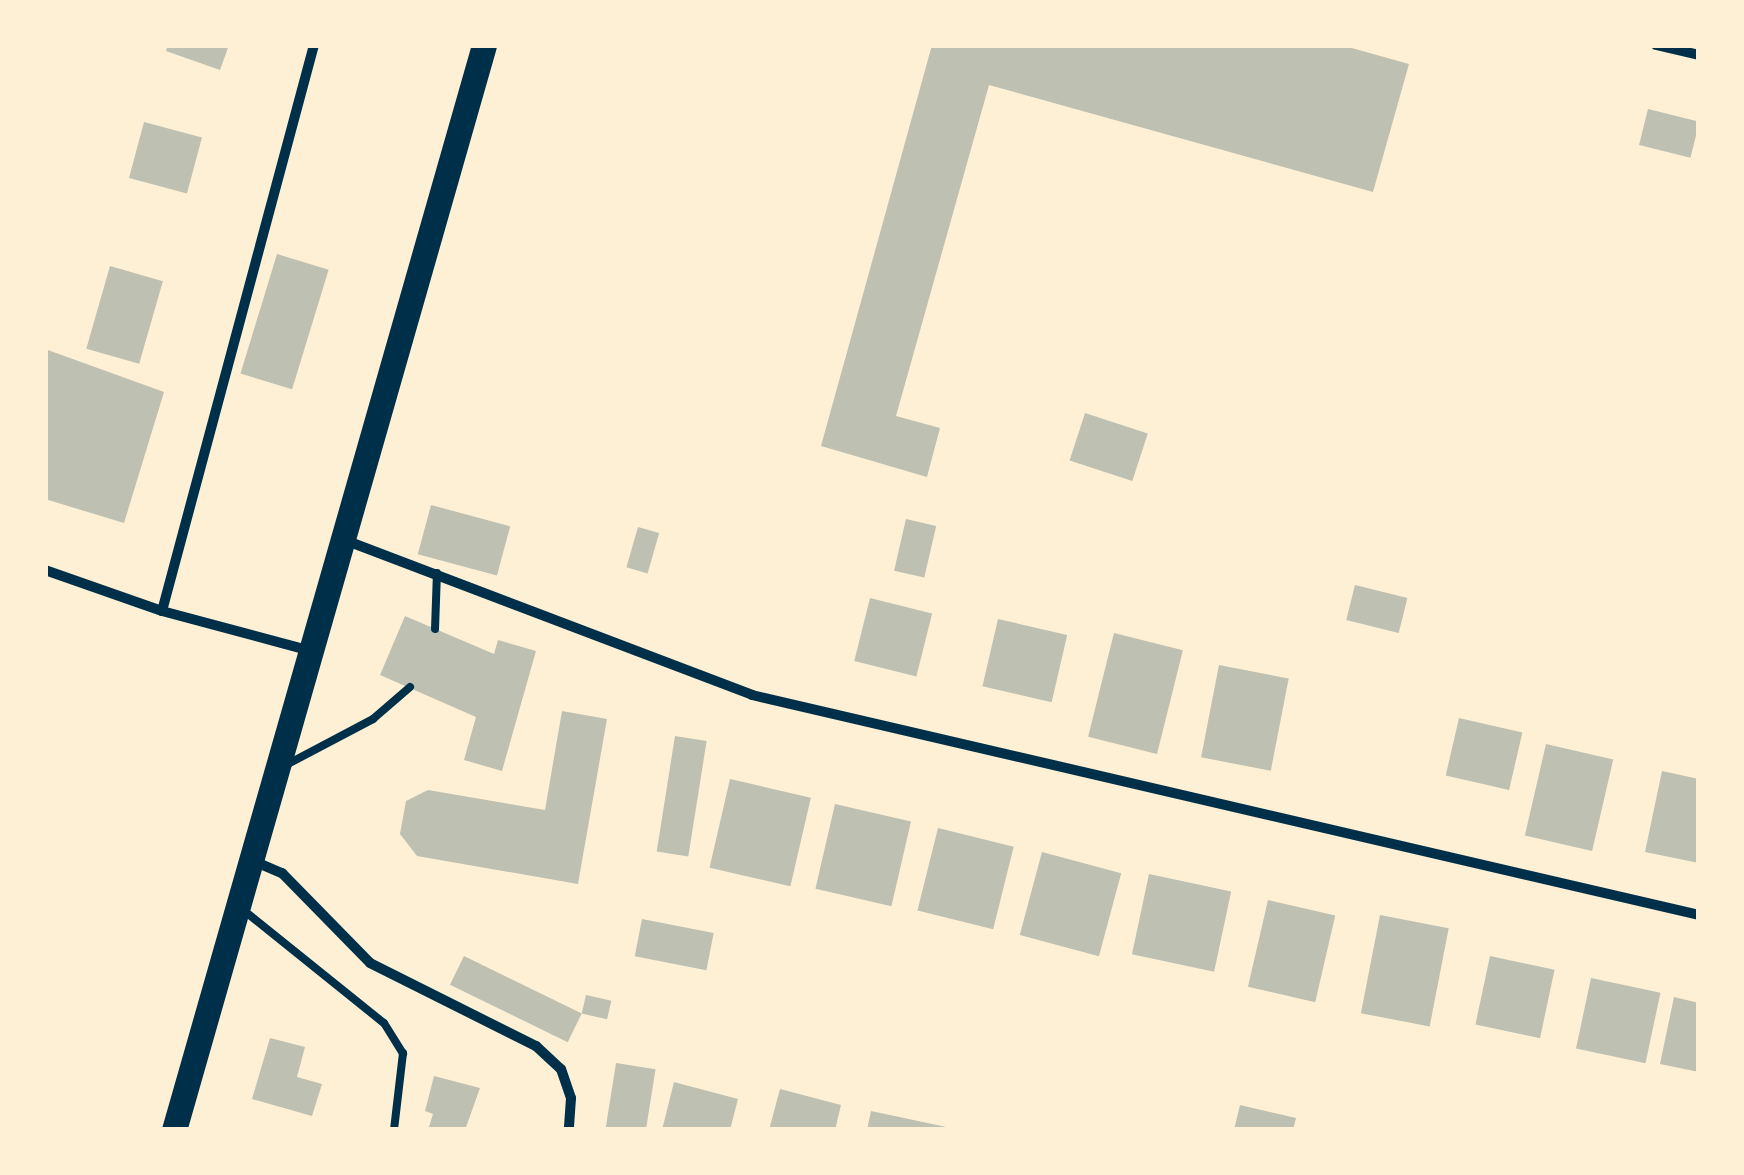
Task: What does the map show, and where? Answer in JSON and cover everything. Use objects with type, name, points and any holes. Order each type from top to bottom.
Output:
[{"type":"main road","points":[[174,1130],[484,45]]},
{"type":"street","points":[[162,611],[314,45]]},
{"type":"street","points":[[1656,45],[1699,55]]},
{"type":"street","points":[[342,538],[752,696],[1699,915]]},
{"type":"street","points":[[45,570],[162,611],[309,650]]},
{"type":"street","points":[[250,859],[282,872],[370,963],[536,1046],[561,1069],[571,1098],[568,1130]]},
{"type":"lane","points":[[436,629],[437,573]]},
{"type":"lane","points":[[275,770],[373,719],[410,688]]},
{"type":"lane","points":[[236,906],[384,1023],[402,1054],[394,1130]]},
{"type":"building","points":[[168,45],[229,45],[220,70],[166,51]]},
{"type":"building","points":[[932,45],[1341,45],[1409,64],[1373,192],[989,85],[896,416],[940,428],[927,477],[821,446]]},
{"type":"building","points":[[1648,109],[1699,122],[1690,158],[1639,145]]},
{"type":"building","points":[[144,122],[202,138],[187,194],[129,178]]},
{"type":"building","points":[[277,254],[329,270],[292,389],[240,374]]},
{"type":"building","points":[[110,266],[163,281],[139,364],[86,349]]},
{"type":"building","points":[[45,349],[164,392],[124,523],[45,499]]},
{"type":"building","points":[[1085,413],[1148,433],[1132,481],[1070,461]]},
{"type":"building","points":[[431,505],[510,526],[497,575],[418,554]]},
{"type":"building","points":[[906,519],[936,526],[924,578],[894,571]]},
{"type":"building","points":[[638,527],[659,533],[648,573],[626,567]]},
{"type":"building","points":[[1355,585],[1407,598],[1399,633],[1346,620]]},
{"type":"building","points":[[870,598],[932,613],[916,677],[854,661]]},
{"type":"building","points":[[405,616],[494,654],[498,640],[536,651],[502,771],[464,760],[476,717],[380,675]]},
{"type":"building","points":[[998,619],[1067,635],[1052,702],[982,686]]},
{"type":"building","points":[[1114,633],[1183,650],[1157,754],[1088,737]]},
{"type":"building","points":[[1219,665],[1289,679],[1271,771],[1201,757]]},
{"type":"building","points":[[562,711],[607,719],[578,884],[417,856],[400,834],[406,801],[428,790],[545,810]]},
{"type":"building","points":[[1459,718],[1522,733],[1509,790],[1446,775]]},
{"type":"building","points":[[675,736],[707,741],[688,857],[657,852]]},
{"type":"building","points":[[1546,744],[1613,760],[1592,851],[1525,836]]},
{"type":"building","points":[[1662,771],[1699,779],[1699,863],[1645,852]]},
{"type":"building","points":[[730,779],[811,798],[790,886],[710,868]]},
{"type":"building","points":[[835,804],[911,822],[891,906],[815,889]]},
{"type":"building","points":[[938,828],[1014,847],[993,929],[917,910]]},
{"type":"building","points":[[1042,852],[1121,873],[1099,956],[1020,935]]},
{"type":"building","points":[[1149,874],[1231,891],[1214,972],[1132,954]]},
{"type":"building","points":[[1268,900],[1335,916],[1315,1002],[1248,987]]},
{"type":"building","points":[[1380,915],[1449,928],[1430,1027],[1361,1013]]},
{"type":"building","points":[[642,919],[714,933],[706,970],[635,956]]},
{"type":"building","points":[[464,956],[582,1013],[568,1042],[450,985]]},
{"type":"building","points":[[1490,956],[1555,970],[1540,1038],[1475,1024]]},
{"type":"building","points":[[1591,978],[1660,993],[1645,1063],[1576,1048]]},
{"type":"building","points":[[586,995],[611,1001],[607,1019],[582,1014]]},
{"type":"building","points":[[1674,997],[1699,1003],[1699,1072],[1660,1064]]},
{"type":"building","points":[[270,1038],[305,1047],[297,1077],[322,1084],[312,1116],[252,1099]]},
{"type":"building","points":[[616,1063],[656,1069],[646,1130],[605,1130]]},
{"type":"building","points":[[434,1076],[480,1088],[465,1130],[428,1130],[433,1114],[425,1111]]},
{"type":"building","points":[[674,1082],[738,1099],[730,1130],[662,1130]]},
{"type":"building","points":[[780,1089],[841,1105],[835,1130],[769,1130]]},
{"type":"building","points":[[1240,1105],[1296,1118],[1293,1130],[1234,1130]]},
{"type":"building","points":[[871,1111],[951,1128],[951,1130],[867,1130]]}]
